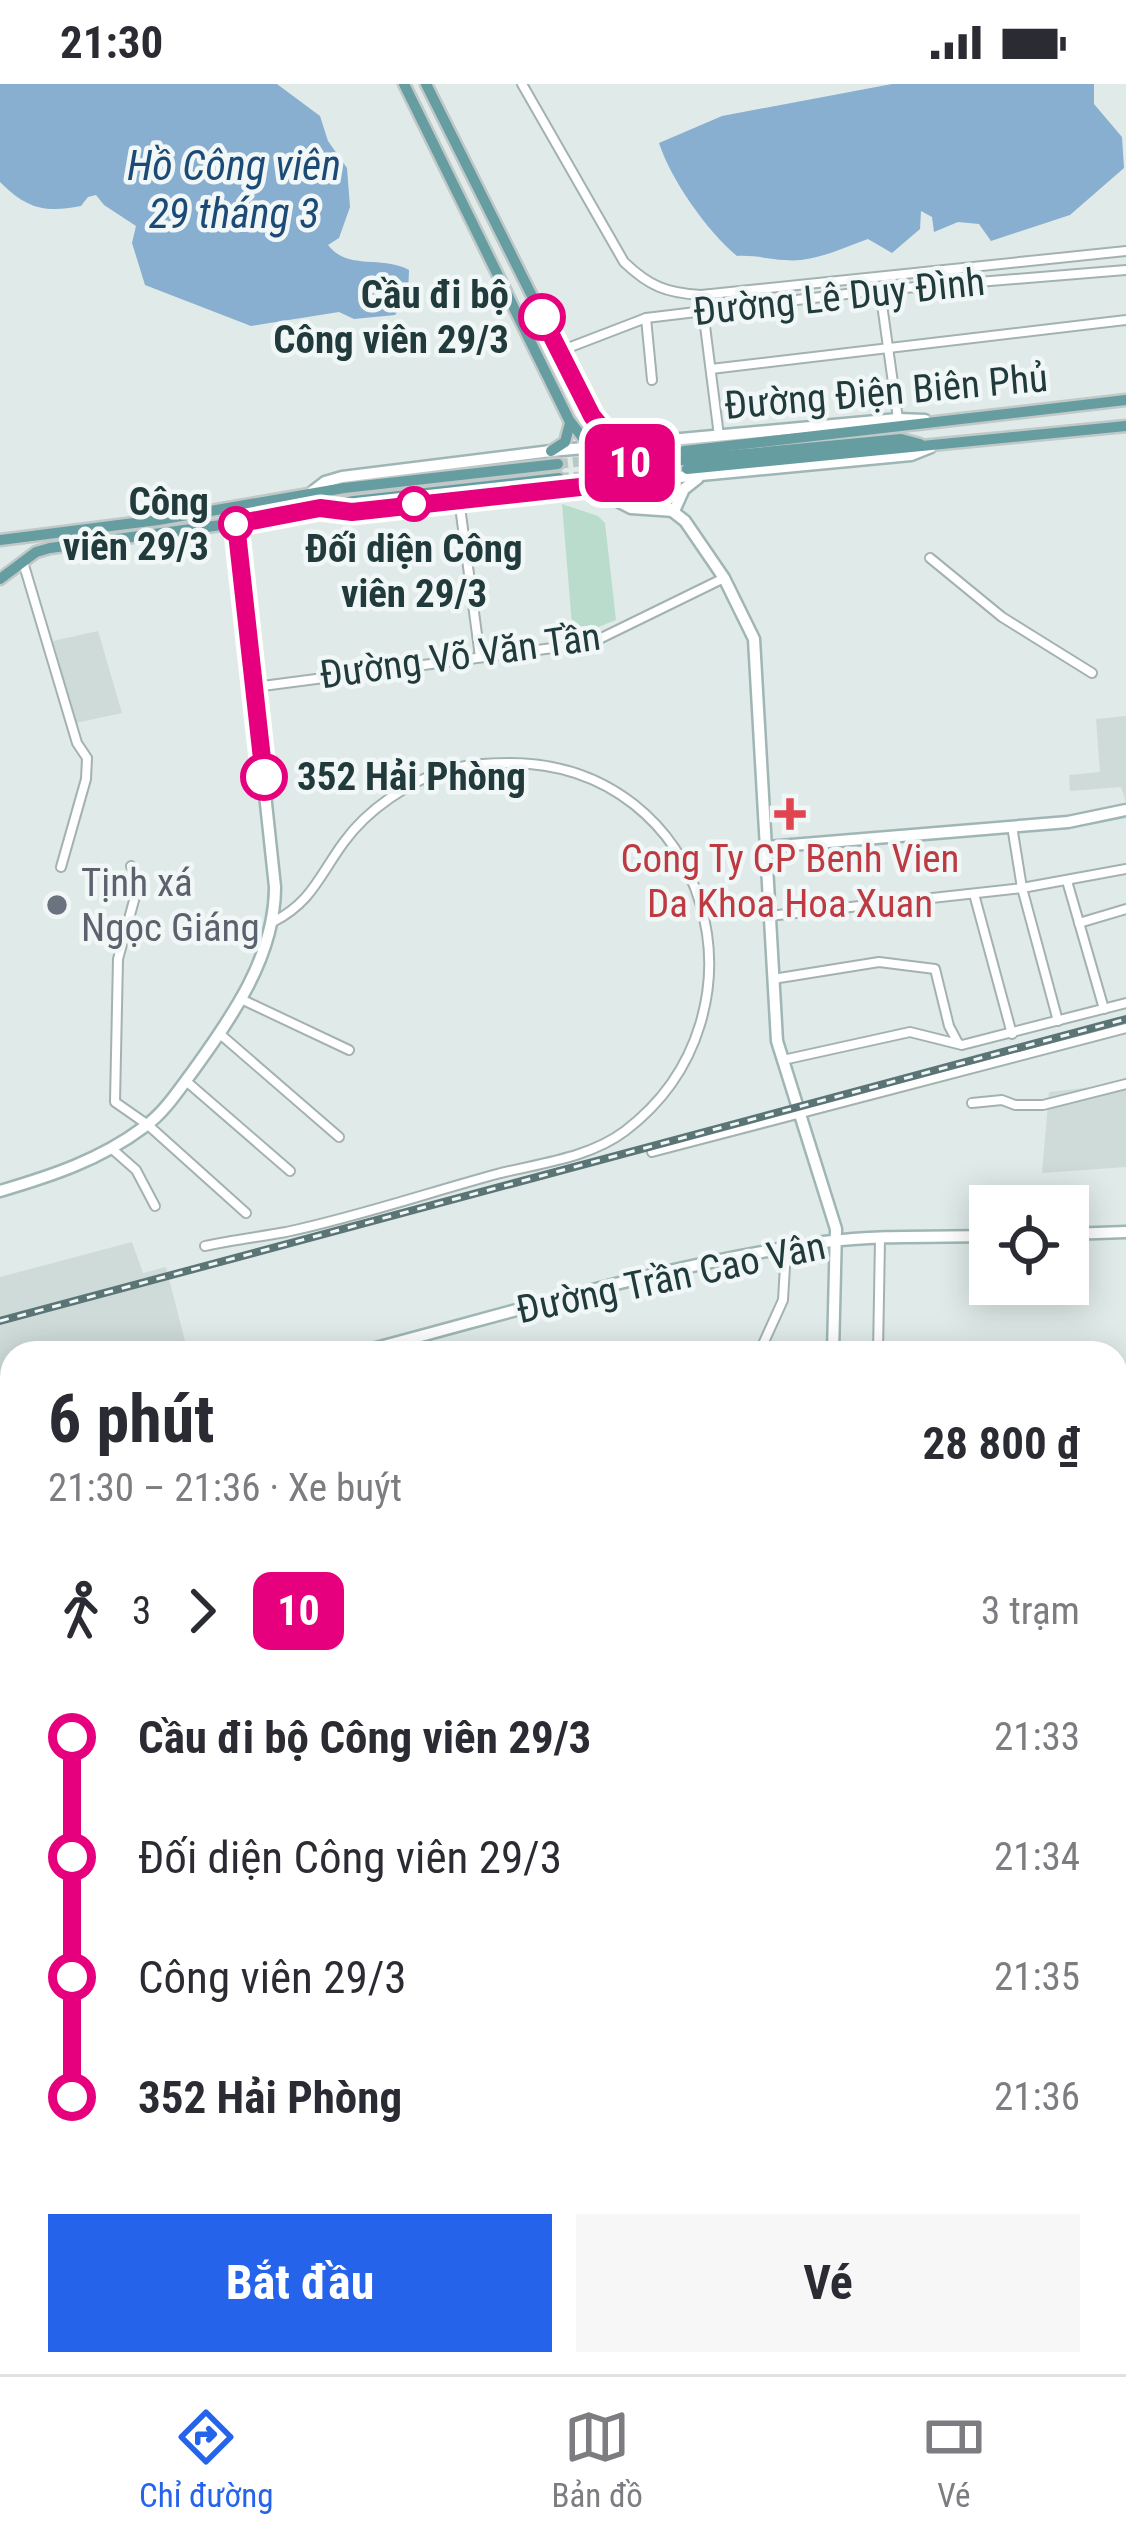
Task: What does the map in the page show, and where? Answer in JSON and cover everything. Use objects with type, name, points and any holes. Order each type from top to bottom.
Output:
[{"type":"main road","points":[[404,84],[569,420],[618,483]]},
{"type":"main road","points":[[426,84],[592,416],[644,480]]},
{"type":"main road","name":"Đường Điện Biên Phủ","points":[[946,421],[1126,400]]},
{"type":"main road","points":[[592,416],[620,434],[658,442]]},
{"type":"main road","points":[[551,451],[565,442],[569,420]]},
{"type":"main road","points":[[684,451],[946,421]]},
{"type":"main road","name":"Đường Điện Biên Phủ","points":[[932,447],[1126,426]]},
{"type":"main road","points":[[587,447],[612,462],[631,465],[901,440],[932,447]]},
{"type":"main road","points":[[687,469],[932,447]]},
{"type":"main road","points":[[312,492],[558,464]]},
{"type":"main road","points":[[320,508],[560,478]]},
{"type":"main road","name":"Đường Điện Biên Phủ","points":[[7,539],[158,520],[312,492]]},
{"type":"main road","name":"Đường Điện Biên Phủ","points":[[22,563],[50,548],[320,508]]},
{"type":"main road","points":[[0,579],[22,563],[25,548],[7,539]]},
{"type":"main road","points":[[0,566],[22,563]]},
{"type":"street","points":[[522,84],[624,262],[643,282],[672,294],[701,295],[1126,251]]},
{"type":"street","name":"Đường Lê Duy Đình","points":[[559,351],[646,318],[880,290],[1126,270]]},
{"type":"street","points":[[880,290],[898,419]]},
{"type":"street","points":[[703,310],[720,437]]},
{"type":"street","points":[[646,318],[652,380]]},
{"type":"street","points":[[711,369],[1126,320]]},
{"type":"street","name":"Đường Điện Biên Phủ","points":[[312,492],[342,477],[551,451],[898,419],[946,421]]},
{"type":"street","name":"Đường Điện Biên Phủ","points":[[320,508],[352,512],[911,455],[932,447]]},
{"type":"street","points":[[674,511],[690,482],[709,474]]},
{"type":"street","points":[[644,480],[653,496]]},
{"type":"street","points":[[618,483],[653,496],[694,532],[724,578],[754,639],[771,979],[782,1060],[836,1229],[833,1341]]},
{"type":"street","points":[[587,485],[631,508],[674,511]]},
{"type":"street","points":[[458,499],[479,657]]},
{"type":"street","points":[[0,1191],[89,1161],[148,1125],[220,1034],[241,999],[273,922],[275,887],[236,524]]},
{"type":"street","points":[[930,558],[1002,617],[1092,674]]},
{"type":"street","points":[[22,563],[77,743],[87,758],[86,779],[61,866]]},
{"type":"street","name":"Đường Võ Văn Tần","points":[[255,687],[591,644],[724,578]]},
{"type":"street","points":[[205,1246],[283,1232],[599,1148],[652,1110],[667,1091],[689,1059],[704,1013],[709,936],[702,902],[684,863],[658,826],[641,812],[597,782],[556,767],[498,763],[451,768],[404,790],[355,828],[305,902],[273,922]]},
{"type":"street","points":[[767,847],[1068,821],[1126,810]]},
{"type":"street","points":[[1012,826],[1022,888],[1058,1021]]},
{"type":"street","points":[[131,866],[139,882],[118,959],[115,1102],[148,1125],[246,1213]]},
{"type":"street","points":[[769,916],[1022,888],[1126,869]]},
{"type":"street","points":[[1067,881],[1104,1009]]},
{"type":"street","points":[[974,894],[1012,1034]]},
{"type":"street","points":[[1079,922],[1126,909]]},
{"type":"street","points":[[771,979],[879,962],[935,968],[949,1026],[959,1044]]},
{"type":"street","points":[[241,999],[349,1050]]},
{"type":"street","points":[[782,1060],[910,1032],[959,1044],[1126,1003]]},
{"type":"street","points":[[652,1152],[1126,1028]]},
{"type":"street","points":[[220,1034],[339,1137]]},
{"type":"street","points":[[185,1081],[290,1171]]},
{"type":"street","points":[[972,1103],[1050,1104],[1126,1084]]},
{"type":"street","points":[[111,1148],[136,1170],[155,1206]]},
{"type":"street","points":[[1089,1233],[1126,1232]]},
{"type":"street","name":"Đường Trần Cao Vân","points":[[402,1341],[646,1276],[786,1249],[836,1241],[969,1237]]},
{"type":"street","points":[[878,1341],[880,1239]]},
{"type":"street","points":[[764,1341],[783,1300],[786,1249]]},
{"type":"shaded area","points":[[98,631],[122,713],[76,723],[53,641]]},
{"type":"shaded area","points":[[1126,716],[1126,803],[1121,787],[1070,791],[1069,775],[1100,772],[1096,719]]},
{"type":"shaded area","points":[[1126,1083],[1126,1167],[1042,1173],[1049,1092]]},
{"type":"shaded area","points":[[132,1242],[143,1273],[166,1267],[185,1341],[0,1341],[0,1277]]},
{"type":"green space","points":[[562,504],[605,523],[616,620],[573,637]]},
{"type":"water","name":"Hồ Công viên 29 tháng 3","points":[[0,84],[277,84],[320,116],[328,141],[347,168],[350,207],[339,238],[328,245],[345,258],[409,270],[408,296],[395,315],[354,319],[339,312],[251,326],[145,285],[132,243],[136,226],[96,195],[81,206],[47,209],[19,198],[0,182]]},
{"type":"water","points":[[892,84],[1094,84],[1094,104],[1122,137],[1124,168],[1070,215],[991,241],[979,224],[958,222],[934,232],[932,217],[921,211],[920,229],[892,253],[868,239],[817,257],[785,260],[737,256],[702,219],[659,143],[722,116]]},
{"type":"tunnel","points":[[622,457],[684,451]]},
{"type":"tunnel","points":[[558,464],[603,459]]},
{"type":"tunnel","points":[[559,478],[687,469]]},
{"type":"railway","points":[[0,1321],[1126,1019]]},
{"type":"bus line","name":"10","points":[[264,777],[236,524],[320,508],[352,512],[644,480],[592,416],[542,317]]},
{"type":"place","name":"Cầu đi bộ Công viên 29/3","points":[[542,317]]},
{"type":"place","name":"Đối diện Công viên 29/3","points":[[414,504]]},
{"type":"place","name":"Công viên 29/3","points":[[236,524]]},
{"type":"place","name":"352 Hải Phòng","points":[[264,777]]},
{"type":"place","name":"Cong Ty CP Benh Vien Da Khoa Hoa Xuan","points":[[790,814]]},
{"type":"place","name":"Tịnh xá Ngọc Giáng","points":[[57,905]]}]
